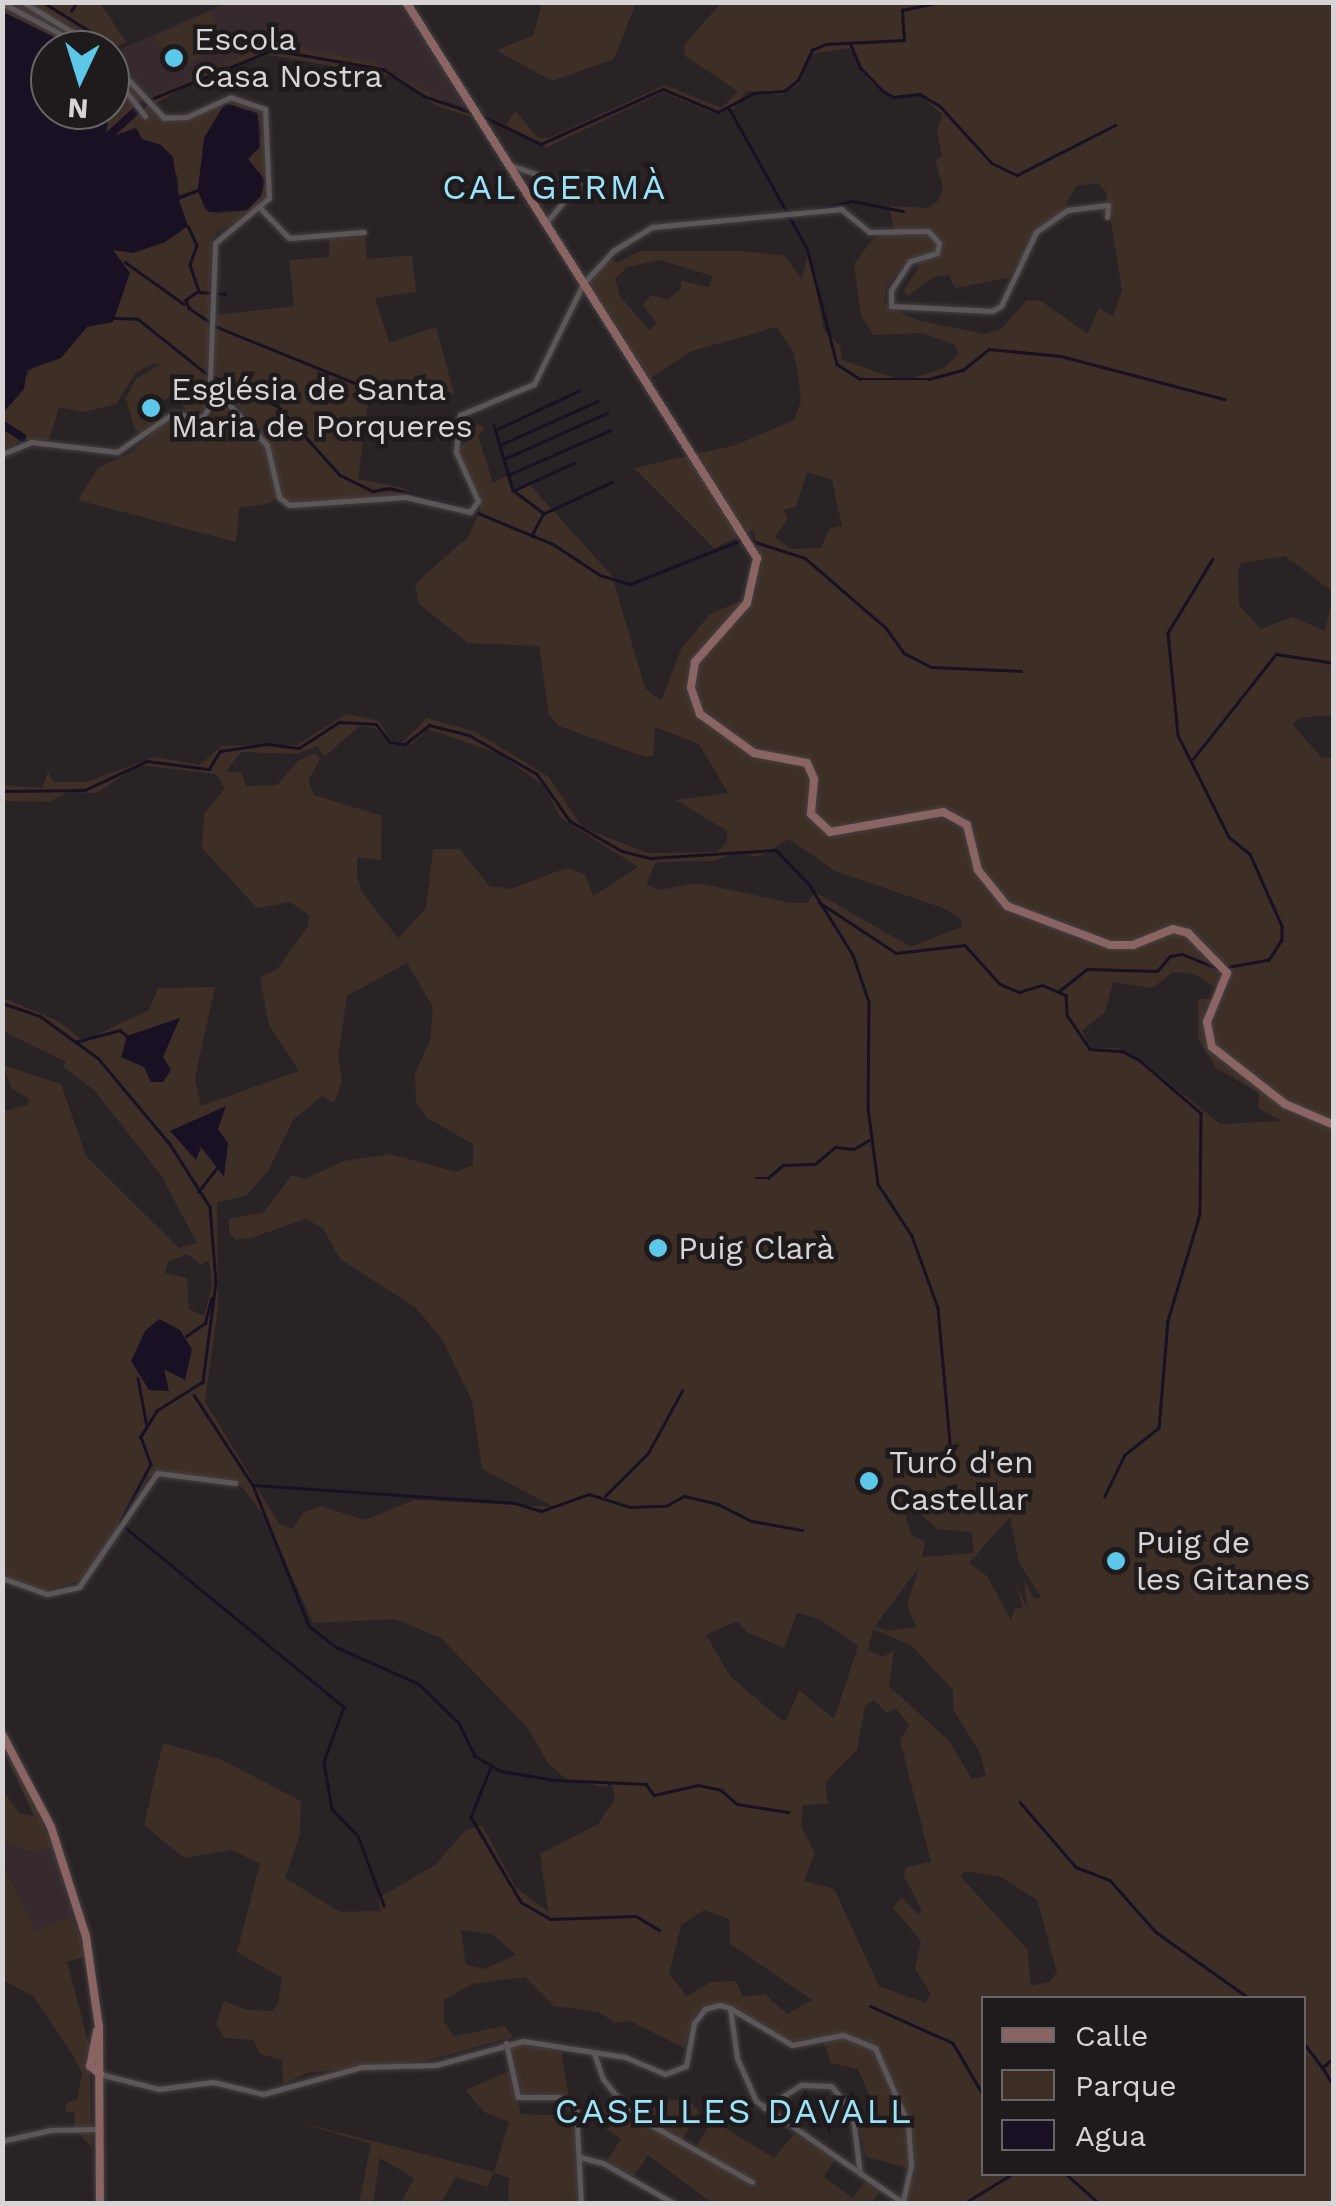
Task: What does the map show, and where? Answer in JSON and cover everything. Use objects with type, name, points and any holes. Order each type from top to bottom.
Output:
[{"type":"main road","points":[[406,2],[758,558],[747,603],[695,662],[691,688],[700,714],[754,754],[807,763],[814,779],[811,814],[830,832],[943,812],[967,825],[978,870],[1007,906],[1110,945],[1134,945],[1173,929],[1188,933],[1227,973],[1206,1022],[1212,1047],[1285,1104],[1334,1125]]},
{"type":"main road","points":[[2,1734],[68,1872],[86,1936],[98,2027],[100,2204]]},
{"type":"main road","points":[[98,2027],[90,2069],[100,2094]]},
{"type":"main road","points":[[90,2069],[100,2074]]},
{"type":"street","points":[[23,2],[69,30]]},
{"type":"street","points":[[2,3],[53,30]]},
{"type":"street","points":[[130,88],[143,114]]},
{"type":"street","points":[[130,91],[150,108],[176,120],[231,97],[260,105],[270,121],[267,203],[272,219]]},
{"type":"street","points":[[509,166],[573,187]]},
{"type":"street","points":[[545,224],[586,174]]},
{"type":"street","points":[[2,454],[30,442],[116,452],[172,414],[203,417],[211,385],[213,251],[229,226],[267,203]]},
{"type":"street","points":[[211,385],[267,445],[280,497],[288,505],[406,497],[470,512],[478,496],[456,452],[460,414],[534,384],[583,284],[620,244],[657,225],[718,224],[770,211],[835,208],[868,232],[928,231],[935,237],[937,253],[910,261],[888,296],[891,306],[992,312],[1001,306],[1036,232],[1068,210],[1108,205],[1106,217]]},
{"type":"street","points":[[261,209],[289,238],[364,232]]},
{"type":"street","points":[[2,1578],[47,1594],[79,1586],[157,1473],[235,1483]]},
{"type":"street","points":[[100,2074],[159,2089],[212,2082],[262,2094],[295,2080],[362,2067],[436,2065],[506,2043],[594,2052],[665,2074],[686,2066],[694,2022],[705,2009],[730,2008],[792,2045],[843,2036],[874,2048],[908,2124],[910,2166],[902,2203],[764,2108],[743,2078],[730,2008]]},
{"type":"street","points":[[506,2043],[517,2101],[571,2102],[580,2157],[581,2204]]},
{"type":"street","points":[[594,2052],[603,2079],[630,2113],[752,2182]]},
{"type":"street","points":[[764,2108],[801,2085],[830,2086],[852,2110],[860,2174]]},
{"type":"street","points":[[2,2141],[52,2130],[100,2129]]},
{"type":"street","points":[[580,2157],[675,2204]]},
{"type":"shaded area","name":"Escola Casa Nostra","points":[[226,3],[403,3],[471,110],[425,94],[393,71],[259,48],[147,100],[130,79],[130,45]]},
{"type":"shaded area","points":[[2,1841],[33,1853],[53,1847],[73,1916],[35,1932],[3,1861]]},
{"type":"green space","points":[[542,2],[636,3],[614,59],[552,81],[496,50],[533,36]]},
{"type":"green space","points":[[2,3],[100,3],[118,30],[40,30],[3,12]]},
{"type":"green space","points":[[721,3],[1333,3],[1333,592],[1285,556],[1241,563],[1238,571],[1239,605],[1261,629],[1292,617],[1325,631],[1333,594],[1333,715],[1298,718],[1293,725],[1321,757],[1334,758],[1333,2203],[904,2203],[912,2169],[866,2157],[859,2125],[880,2119],[858,2069],[831,2063],[822,2038],[788,2042],[740,2009],[717,2003],[695,2015],[684,2048],[630,2021],[615,2023],[599,2012],[554,2006],[525,1977],[472,1984],[444,2000],[444,2021],[454,2036],[505,2026],[513,2037],[425,2061],[307,2073],[283,2084],[282,2060],[260,2054],[253,2040],[224,2038],[216,2024],[224,2001],[247,2010],[272,2011],[278,2004],[282,1978],[237,1952],[260,1864],[232,1850],[184,1858],[144,1825],[163,1743],[222,1760],[301,1801],[300,1834],[285,1878],[340,1912],[380,1911],[379,1898],[435,1865],[466,1830],[482,1825],[516,1888],[548,1911],[540,1854],[598,1824],[615,1799],[611,1781],[606,1787],[566,1779],[548,1763],[527,1727],[441,1638],[395,1619],[313,1623],[265,1517],[239,1483],[160,1471],[148,1476],[85,1579],[41,1592],[3,1581],[3,1111],[27,1105],[29,1099],[11,1088],[3,1065],[61,1084],[86,1156],[179,1248],[197,1243],[161,1175],[94,1090],[63,1067],[66,1062],[3,1031],[2,997],[58,1021],[84,1041],[149,1010],[158,988],[215,987],[195,1077],[201,1106],[299,1071],[269,1025],[260,978],[278,968],[308,927],[309,915],[290,902],[257,908],[202,848],[204,814],[225,788],[216,774],[139,765],[97,793],[67,792],[50,802],[3,801],[3,785],[42,788],[48,772],[53,782],[86,782],[155,757],[199,765],[222,746],[297,745],[346,714],[379,721],[391,741],[403,742],[427,718],[476,732],[549,777],[583,828],[648,853],[717,852],[727,842],[727,831],[676,800],[728,793],[699,744],[655,727],[653,756],[645,757],[559,726],[549,715],[539,646],[468,643],[419,604],[415,584],[468,537],[481,508],[458,451],[473,433],[464,425],[470,418],[484,429],[478,436],[493,483],[507,476],[512,489],[530,485],[612,576],[645,688],[661,701],[681,649],[710,614],[754,595],[762,561],[753,530],[714,548],[634,468],[736,445],[794,420],[801,401],[798,373],[793,351],[776,327],[692,351],[649,379],[588,285],[607,259],[618,262],[641,251],[742,251],[785,256],[802,280],[809,248],[824,331],[840,345],[842,360],[904,381],[944,368],[959,354],[955,345],[923,333],[873,335],[861,315],[854,264],[872,240],[894,230],[889,206],[927,208],[938,201],[943,187],[935,160],[942,157],[937,130],[943,115],[919,94],[895,99],[870,82],[849,48],[811,54],[800,83],[781,95],[746,91],[734,109],[711,112],[663,92],[546,148],[479,113],[507,125],[515,110],[538,138],[549,138],[665,85],[722,108],[738,91],[685,56],[684,45]],"holes":[[[1098,183],[1106,192],[1122,290],[1113,316],[1099,308],[1088,334],[1041,301],[1027,300],[1001,329],[985,334],[916,320],[884,304],[886,287],[910,257],[920,265],[904,290],[907,296],[934,277],[949,275],[955,288],[1008,278],[1037,234],[1059,218],[1076,186]],[[661,260],[712,276],[709,287],[681,281],[681,289],[667,300],[651,295],[643,305],[657,324],[649,330],[620,296],[615,279],[627,267]],[[807,472],[832,480],[842,526],[829,529],[821,548],[791,549],[775,537],[788,518],[783,509],[796,507]],[[360,726],[375,728],[393,745],[412,744],[428,729],[500,754],[544,786],[561,818],[638,867],[593,896],[585,874],[566,868],[511,889],[489,886],[460,849],[433,849],[426,908],[398,938],[361,891],[357,875],[357,857],[381,860],[382,816],[314,795],[308,781],[320,759],[315,753],[298,761],[277,785],[246,786],[242,773],[226,771],[241,752],[297,754],[317,746],[325,756]],[[789,839],[835,871],[943,908],[962,920],[961,927],[911,947],[815,892],[807,903],[791,903],[698,883],[659,890],[646,884],[656,862],[713,861],[736,853],[758,857]],[[407,963],[433,1007],[430,1041],[415,1073],[416,1102],[427,1118],[473,1144],[473,1165],[456,1172],[390,1154],[344,1161],[305,1179],[292,1175],[264,1212],[229,1219],[229,1233],[236,1240],[251,1238],[305,1219],[322,1227],[340,1259],[416,1308],[442,1339],[472,1401],[482,1469],[554,1507],[414,1500],[365,1520],[320,1506],[303,1513],[293,1529],[279,1524],[205,1401],[218,1307],[217,1202],[246,1196],[268,1171],[293,1120],[322,1096],[334,1103],[342,1081],[338,1056],[347,996]],[[1173,972],[1194,974],[1216,988],[1214,999],[1198,999],[1198,1039],[1216,1068],[1259,1093],[1258,1108],[1282,1121],[1220,1124],[1139,1059],[1117,1048],[1091,1048],[1082,1031],[1105,1012],[1113,982],[1152,988]],[[187,1254],[201,1265],[209,1260],[212,1286],[204,1316],[189,1309],[187,1278],[165,1273],[168,1262]],[[899,1495],[937,1529],[972,1532],[973,1553],[922,1557],[925,1542],[911,1534]],[[1010,1517],[1019,1563],[1041,1597],[1034,1599],[1024,1580],[1027,1608],[1016,1583],[1023,1608],[1014,1609],[1011,1620],[987,1576],[969,1563]],[[919,1567],[907,1605],[916,1627],[886,1631],[875,1626]],[[797,1613],[818,1618],[858,1646],[834,1719],[799,1690],[786,1721],[780,1719],[730,1676],[706,1635],[737,1621],[748,1633],[784,1648]],[[873,1629],[911,1645],[953,1690],[953,1709],[980,1753],[986,1776],[972,1779],[949,1741],[889,1686],[894,1650],[883,1657],[868,1650]],[[874,1700],[887,1713],[896,1709],[909,1725],[900,1740],[931,1862],[906,1867],[904,1876],[922,1910],[918,1914],[901,1897],[893,1908],[921,1941],[915,1969],[931,1994],[925,2003],[879,1986],[834,1889],[804,1881],[815,1853],[801,1827],[803,1805],[828,1804],[825,1782],[857,1750],[865,1706]],[[965,1871],[1001,1877],[1037,1900],[1057,1972],[1049,1982],[1031,1986],[1027,1949],[960,1876]],[[704,1910],[729,1919],[730,1944],[812,2000],[787,2014],[765,1994],[743,1997],[736,1981],[711,1982],[687,1996],[669,1974],[681,1925]],[[461,1930],[492,1934],[516,1955],[484,1969],[466,1965]]]},
{"type":"green space","points":[[210,11],[226,45],[172,71],[156,36]]},
{"type":"green space","points":[[288,46],[373,62],[477,119],[437,106],[393,77],[269,55],[195,81],[148,108],[172,122],[231,100],[264,113],[267,195],[257,209],[217,232],[211,245],[206,410],[187,413],[176,395],[162,401],[166,414],[141,433],[135,430],[126,398],[136,379],[161,364],[153,363],[135,374],[116,404],[84,412],[59,407],[49,440],[22,440],[3,450],[3,413],[109,249],[187,227],[178,200],[199,192],[204,209],[217,214],[247,210],[261,196],[265,180],[248,159],[262,134],[257,113],[204,148],[198,189],[178,196],[178,175],[98,136],[100,130],[130,130],[130,78],[147,99],[259,48]]},
{"type":"green space","points":[[365,237],[367,259],[412,255],[416,292],[375,298],[389,343],[436,327],[454,393],[401,406],[370,388],[358,479],[404,488],[408,496],[289,503],[281,496],[269,444],[214,376],[217,315],[294,306],[289,260],[329,257],[329,239]]},
{"type":"green space","points":[[217,391],[265,447],[277,496],[271,503],[239,508],[236,542],[78,500],[98,468],[130,453],[170,417],[204,427],[215,411]]},
{"type":"green space","points":[[2,1748],[27,1788],[53,1847],[34,1853],[3,1841],[3,1790],[19,1813],[34,1816]]},
{"type":"green space","points":[[2,1861],[35,1931],[73,1916],[77,1927],[85,1957],[67,1962],[89,2045],[92,2148],[74,2128],[75,2113],[65,2112],[67,2102],[77,2100],[82,2074],[74,2057],[33,1996],[3,1980]]},
{"type":"green space","points":[[515,2044],[561,2051],[569,2096],[522,2093],[510,2048]]},
{"type":"green space","points":[[510,2071],[521,2114],[574,2116],[578,2203],[508,2203],[509,2178],[494,2173],[487,2187],[456,2177],[441,2203],[401,2203],[414,2178],[380,2158],[373,2203],[359,2203],[371,2144],[294,2121],[494,2172],[509,2122],[484,2112],[465,2090]]},
{"type":"green space","points":[[613,2099],[641,2122],[655,2101],[689,2100],[699,2112],[682,2140],[695,2149],[712,2120],[774,2158],[795,2133],[835,2159],[824,2177],[853,2198],[866,2180],[880,2190],[873,2203],[712,2203],[648,2155],[633,2177],[607,2161],[621,2139],[605,2128],[600,2113]]},
{"type":"water","points":[[3,12],[40,30],[30,30],[30,130],[107,130],[105,139],[136,128],[142,139],[161,145],[173,157],[179,196],[198,189],[204,138],[225,103],[257,113],[260,147],[248,159],[265,180],[261,196],[247,210],[208,212],[198,192],[179,200],[188,226],[165,242],[133,253],[113,250],[130,273],[113,322],[87,327],[61,358],[27,370],[24,389],[3,413]]},
{"type":"water","points":[[180,1018],[163,1057],[171,1070],[163,1082],[151,1082],[144,1067],[121,1057],[127,1036]]},
{"type":"water","points":[[226,1106],[218,1129],[228,1143],[224,1177],[201,1147],[196,1160],[170,1131]]},
{"type":"water","points":[[159,1319],[180,1330],[192,1349],[185,1380],[164,1369],[169,1391],[149,1390],[131,1361],[145,1331]]},
{"type":"waterway","points":[[43,2],[88,30]]},
{"type":"waterway","points":[[71,11],[77,2]]},
{"type":"waterway","points":[[481,115],[541,144],[663,89],[718,112],[754,93],[784,91],[798,80],[812,50],[826,44],[904,40],[902,10],[942,2]]},
{"type":"waterway","points":[[851,45],[861,68],[883,91],[894,97],[920,94],[940,106],[992,163],[1017,175],[1115,125]]},
{"type":"waterway","points":[[149,100],[273,50],[383,69],[424,96],[473,113]]},
{"type":"waterway","points":[[105,139],[148,100]]},
{"type":"waterway","points":[[729,108],[807,248],[837,364],[860,379],[929,379],[963,370],[989,349],[1061,356],[1224,399]]},
{"type":"waterway","points":[[812,210],[852,201],[903,211]]},
{"type":"waterway","points":[[188,226],[197,245],[190,265],[199,291],[186,300],[189,308],[217,327],[365,387]]},
{"type":"waterway","points":[[125,262],[184,304]]},
{"type":"waterway","points":[[199,292],[225,294]]},
{"type":"waterway","points":[[114,318],[138,319],[207,374]]},
{"type":"waterway","points":[[214,377],[278,406],[340,475],[373,491],[390,488],[456,506]]},
{"type":"waterway","points":[[498,429],[578,391]]},
{"type":"waterway","points":[[500,445],[598,401]]},
{"type":"waterway","points":[[504,459],[607,413]]},
{"type":"waterway","points":[[2,424],[22,437]]},
{"type":"waterway","points":[[494,425],[513,490],[544,513],[532,536]]},
{"type":"waterway","points":[[508,475],[611,430]]},
{"type":"waterway","points":[[515,490],[574,463]]},
{"type":"waterway","points":[[545,513],[612,482]]},
{"type":"waterway","points":[[478,513],[553,544],[600,575],[630,584],[741,540]]},
{"type":"waterway","points":[[749,540],[805,558],[886,628],[904,653],[931,667],[1021,671]]},
{"type":"waterway","points":[[1213,559],[1168,633],[1178,735],[1229,837],[1250,854],[1282,926],[1282,940],[1269,960],[1225,968]]},
{"type":"waterway","points":[[1193,759],[1276,654],[1334,663]]},
{"type":"waterway","points":[[2,791],[85,790],[147,761],[209,769],[220,751],[267,744],[299,748],[339,722],[376,724],[390,742],[405,744],[429,725],[469,735],[537,774],[570,821],[622,851],[651,858],[776,850],[809,884],[853,955],[869,1002],[868,1108],[878,1184],[912,1236],[938,1308],[952,1466]]},
{"type":"waterway","points":[[819,902],[896,953],[965,945],[1000,984],[1019,992],[1042,985],[1066,995],[1067,1015],[1090,1049],[1122,1051],[1138,1059],[1201,1113],[1200,1214],[1168,1321],[1159,1428],[1125,1455],[1105,1496]]},
{"type":"waterway","points":[[1059,991],[1087,969],[1157,971],[1170,956],[1182,954],[1217,968]]},
{"type":"waterway","points":[[2,1003],[40,1016],[98,1058],[170,1144],[210,1207],[216,1282],[203,1382],[157,1411],[141,1437],[151,1464],[120,1523],[344,1707],[324,1762],[332,1809],[358,1836],[384,1905]]},
{"type":"waterway","points":[[75,1042],[120,1030],[127,1036]]},
{"type":"waterway","points":[[756,1178],[768,1178],[783,1165],[815,1164],[835,1147],[854,1149],[869,1140]]},
{"type":"waterway","points":[[198,1192],[217,1168]]},
{"type":"waterway","points":[[186,1336],[205,1323],[211,1299]]},
{"type":"waterway","points":[[138,1378],[147,1427]]},
{"type":"waterway","points":[[605,1496],[648,1453],[682,1391]]},
{"type":"waterway","points":[[194,1395],[253,1485],[515,1503],[541,1511],[589,1494],[630,1507],[666,1506],[684,1496],[718,1504],[752,1521],[802,1530]]},
{"type":"waterway","points":[[253,1485],[309,1626],[336,1647],[419,1684],[459,1723],[475,1756],[501,1771],[555,1780],[646,1784],[654,1795],[698,1785],[721,1790],[737,1804],[788,1812]]},
{"type":"waterway","points":[[492,1765],[471,1817],[521,1902],[550,1919],[636,1916],[659,1930]]},
{"type":"waterway","points":[[1020,1802],[1076,1867],[1110,1880],[1156,1932],[1246,1996]]},
{"type":"waterway","points":[[870,2006],[953,2043],[981,2091]]},
{"type":"waterway","points":[[1306,2046],[1323,2068]]},
{"type":"waterway","points":[[1334,2058],[1323,2068],[1334,2086]]},
{"type":"waterway","points":[[963,2204],[1009,2176]]},
{"type":"waterway","points":[[1068,2176],[1100,2204]]},
{"type":"place","name":"Escola Casa Nostra","points":[[174,58]]},
{"type":"place","name":"Església de Santa Maria de Porqueres","points":[[151,408]]},
{"type":"place","name":"Puig Clarà","points":[[658,1248]]},
{"type":"place","name":"Turó d'en Castellar","points":[[869,1481]]},
{"type":"place","name":"Puig de les Gitanes","points":[[1116,1561]]},
{"type":"district","name":"CAL GERMÀ","points":[[555,187]]},
{"type":"district","name":"CASELLES DAVALL","points":[[734,2111]]}]
